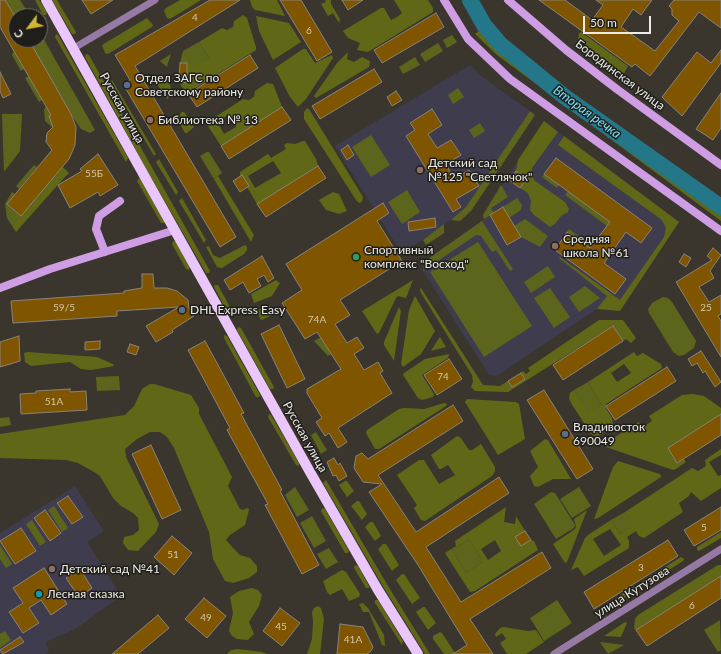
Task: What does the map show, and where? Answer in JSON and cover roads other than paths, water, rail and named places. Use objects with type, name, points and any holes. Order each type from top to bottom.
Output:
[{"type":"main road","name":"Русская улица","points":[[46,0],[310,472],[378,590],[418,654]]},
{"type":"main road","points":[[444,0],[468,39],[510,79],[721,231]]},
{"type":"main road","name":"Бородинская улица","points":[[508,0],[566,50],[623,94],[721,165]]},
{"type":"main road","points":[[105,252],[96,229],[99,216],[112,205],[120,201]]},
{"type":"main road","points":[[0,288],[50,269],[175,230]]},
{"type":"street","points":[[74,48],[155,0]]},
{"type":"street","name":"улица Кутузова","points":[[554,654],[721,549]]},
{"type":"waterway","name":"Вторая речка","points":[[470,0],[484,25],[500,44],[565,97],[721,207]]},
{"type":"place","name":"Отдел ЗАГС по Советскому району","points":[[127,85]]},
{"type":"place","name":"Библиотека № 13","points":[[150,120]]},
{"type":"place","name":"Детский сад №125 \"Светлячок\"","points":[[420,170]]},
{"type":"place","name":"Средняя школа №61","points":[[555,246]]},
{"type":"place","name":"Спортивный комплекс \"Восход\"","points":[[356,257]]},
{"type":"place","name":"DHL Express Easy","points":[[182,310]]},
{"type":"place","name":"Владивосток 690049","points":[[565,434]]},
{"type":"place","name":"Детский сад №41","points":[[52,569]]},
{"type":"place","name":"Лесная сказка","points":[[39,594]]}]
